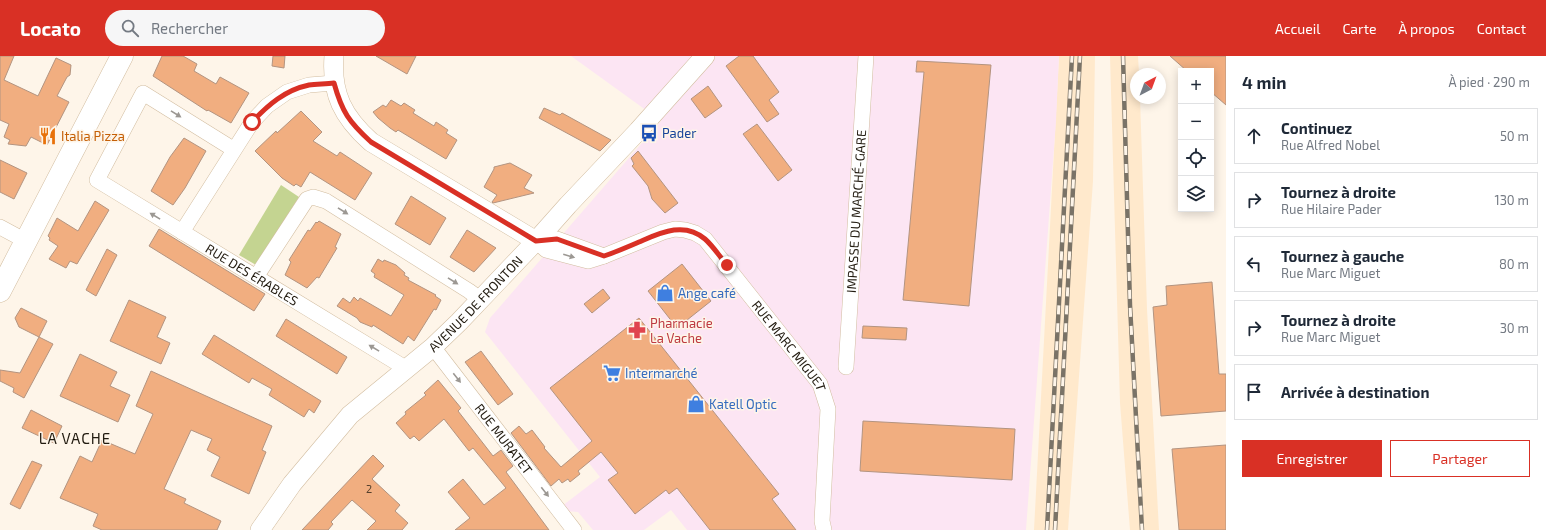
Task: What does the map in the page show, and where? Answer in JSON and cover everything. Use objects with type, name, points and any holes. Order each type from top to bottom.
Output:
[{"type":"main road","points":[[0,291],[122,56]]},
{"type":"street","points":[[334,56],[334,83],[340,104],[349,120],[371,142],[536,241]]},
{"type":"street","name":"AVENUE DE FRONTON","points":[[260,530],[292,484],[350,415],[433,347],[481,300],[638,131],[705,56]]},
{"type":"street","name":"IMPASSE DU MARCHÉ-GARE","points":[[846,368],[866,56]]},
{"type":"street","points":[[182,232],[252,122],[267,106],[287,92],[309,85],[334,83]]},
{"type":"street","name":"RUE DES ÉRABLES","points":[[234,150],[143,93],[98,180],[407,369]]},
{"type":"street","points":[[256,277],[307,199],[313,197],[326,201],[481,300]]},
{"type":"street","points":[[0,227],[26,241]]},
{"type":"street","name":"RUE MARC MIGUET","points":[[536,241],[546,250],[588,261],[594,260],[663,232],[685,230],[695,233],[705,239],[820,384],[828,409],[822,521],[824,530]]},
{"type":"street","name":"RUE MURATET","points":[[433,347],[574,530]]},
{"type":"shaded area","points":[[571,56],[1059,56],[1056,121],[1026,530],[687,530],[671,510],[644,530],[593,530],[578,512],[565,511],[562,506],[600,477],[485,332],[490,318],[661,121]]},
{"type":"shaded area","points":[[1059,56],[1095,56],[1093,181],[1068,530],[1034,530]]},
{"type":"shaded area","points":[[1110,56],[1138,56],[1139,68],[1130,68],[1130,104],[1140,104],[1147,309],[1159,530],[1130,530],[1120,403]]},
{"type":"green space","points":[[281,185],[299,197],[256,265],[239,255]]},
{"type":"building","points":[[0,56],[14,56],[4,80],[38,96],[56,58],[71,65],[70,75],[67,77],[57,96],[69,102],[47,145],[31,137],[26,146],[8,144],[10,140],[4,137],[9,124],[0,120]]},
{"type":"building","points":[[162,56],[183,56],[197,64],[194,71],[216,84],[220,77],[249,93],[231,123],[208,110],[207,111],[153,76]]},
{"type":"building","points":[[273,56],[285,56],[284,68],[272,66]]},
{"type":"building","points":[[376,56],[416,56],[407,74]]},
{"type":"building","points":[[739,56],[753,56],[779,92],[769,100],[779,114],[767,122],[726,66]]},
{"type":"building","points":[[1170,56],[1226,56],[1226,105],[1214,95],[1214,68],[1184,68]]},
{"type":"building","points":[[917,61],[991,65],[969,306],[903,300],[924,72],[916,72]]},
{"type":"building","points":[[708,86],[722,106],[705,118],[691,99]]},
{"type":"building","points":[[391,100],[401,106],[404,103],[415,110],[413,113],[434,126],[436,122],[448,130],[446,133],[457,140],[446,159],[398,130],[396,132],[378,118],[373,112],[383,105],[386,107]]},
{"type":"building","points":[[544,108],[560,115],[562,113],[611,140],[600,151],[539,118]]},
{"type":"building","points":[[301,111],[322,132],[313,141],[337,156],[340,152],[372,173],[355,200],[310,172],[301,187],[296,184],[294,186],[282,178],[255,151],[276,131],[277,133]]},
{"type":"building","points":[[757,124],[792,170],[778,181],[743,134]]},
{"type":"building","points":[[184,138],[206,151],[185,188],[173,205],[151,191],[170,157]]},
{"type":"building","points":[[638,151],[678,203],[665,213],[652,199],[648,186],[632,166],[634,164],[631,158]]},
{"type":"building","points":[[0,160],[27,173],[14,199],[0,192]]},
{"type":"building","points":[[510,163],[532,175],[524,188],[534,193],[493,203],[492,202],[497,195],[484,187],[494,167]]},
{"type":"building","points":[[411,196],[446,218],[430,245],[395,224]]},
{"type":"building","points":[[95,201],[109,210],[77,264],[70,261],[66,268],[49,259],[58,246],[49,240],[50,238],[48,236],[57,218],[78,231]]},
{"type":"building","points":[[319,221],[341,234],[335,247],[337,248],[319,278],[317,277],[307,288],[285,275],[291,262],[289,260],[308,230],[310,231],[316,222],[317,223]]},
{"type":"building","points":[[159,229],[265,294],[254,311],[149,246]]},
{"type":"building","points":[[467,230],[496,248],[474,272],[450,257]]},
{"type":"building","points":[[107,249],[117,255],[96,296],[86,290]]},
{"type":"building","points":[[378,259],[383,262],[384,260],[396,265],[405,273],[404,275],[409,278],[408,280],[436,295],[435,296],[441,300],[436,310],[434,309],[414,341],[408,336],[403,344],[373,325],[372,327],[360,322],[357,318],[337,306],[343,298],[350,303],[354,297],[358,301],[360,298],[391,316],[404,295],[374,277],[375,274],[371,271]]},
{"type":"building","points":[[682,264],[711,301],[677,328],[648,291]]},
{"type":"building","points":[[1212,282],[1219,374],[1226,374],[1226,411],[1161,416],[1153,307],[1167,305],[1166,286]]},
{"type":"building","points":[[603,289],[610,298],[592,313],[584,304]]},
{"type":"building","points":[[129,300],[166,317],[157,337],[170,343],[161,364],[110,341]]},
{"type":"building","points":[[21,308],[47,321],[39,337],[19,327],[15,318]]},
{"type":"building","points":[[639,318],[779,494],[772,499],[796,530],[710,530],[677,488],[669,494],[666,490],[635,514],[608,480],[618,473],[601,452],[578,471],[580,474],[570,482],[568,479],[562,483],[559,479],[551,486],[511,433],[519,426],[526,434],[532,430],[545,447],[544,448],[561,467],[592,441],[550,388]]},
{"type":"building","points":[[286,319],[347,357],[337,374],[276,336]]},
{"type":"building","points":[[863,326],[907,328],[906,340],[862,338]]},
{"type":"building","points":[[214,335],[321,401],[314,413],[309,409],[304,417],[269,395],[272,389],[252,378],[249,383],[202,354]]},
{"type":"building","points":[[39,337],[53,344],[24,398],[13,392],[14,388],[0,381],[0,370],[20,373]]},
{"type":"building","points":[[481,351],[513,394],[498,405],[465,362]]},
{"type":"building","points":[[80,354],[117,372],[110,386],[130,395],[118,422],[60,396]]},
{"type":"building","points":[[151,371],[272,426],[262,450],[266,452],[249,494],[211,476],[220,457],[207,450],[212,439],[191,430],[164,489],[186,499],[184,503],[221,521],[217,530],[102,530],[93,526],[98,514],[60,498],[80,456],[92,462],[102,440],[135,454],[153,414],[136,406]]},
{"type":"building","points":[[438,380],[461,408],[458,411],[493,456],[501,450],[513,466],[506,472],[549,530],[455,530],[470,518],[448,492],[463,479],[484,505],[506,488],[473,448],[469,451],[444,419],[419,441],[414,436],[410,439],[396,423],[406,414],[405,412],[426,395],[424,393]]},
{"type":"building","points":[[31,410],[62,426],[54,443],[22,428]]},
{"type":"building","points":[[863,421],[1015,429],[1012,480],[860,471]]},
{"type":"building","points":[[1226,445],[1226,530],[1179,530],[1172,449]]},
{"type":"building","points":[[373,455],[384,466],[372,479],[400,505],[395,511],[408,523],[402,530],[367,530],[376,521],[352,500],[331,522],[333,524],[328,530],[302,530]]},
{"type":"building","points":[[32,461],[42,465],[20,509],[10,504]]},
{"type":"railway","points":[[1047,530],[1072,56]]},
{"type":"railway","points":[[1055,530],[1080,56]]},
{"type":"railway","points":[[1123,56],[1130,305],[1142,530]]},
{"type":"place","name":"Pader","points":[[649,133]]},
{"type":"place","name":"Italia Pizza","points":[[48,136]]},
{"type":"place","name":"Ange café","points":[[665,293]]},
{"type":"place","name":"Pharmacie La Vache","points":[[637,330]]},
{"type":"place","name":"Intermarché","points":[[612,373]]},
{"type":"place","name":"Katell Optic","points":[[696,404]]},
{"type":"district","name":"LA VACHE","points":[[75,439]]},
{"type":"route","points":[[252,122],[267,106],[287,92],[309,85],[334,83],[340,104],[349,120],[358,131],[371,142],[536,241],[557,239],[604,256],[663,232],[685,230],[695,233],[705,239],[727,265]]}]
